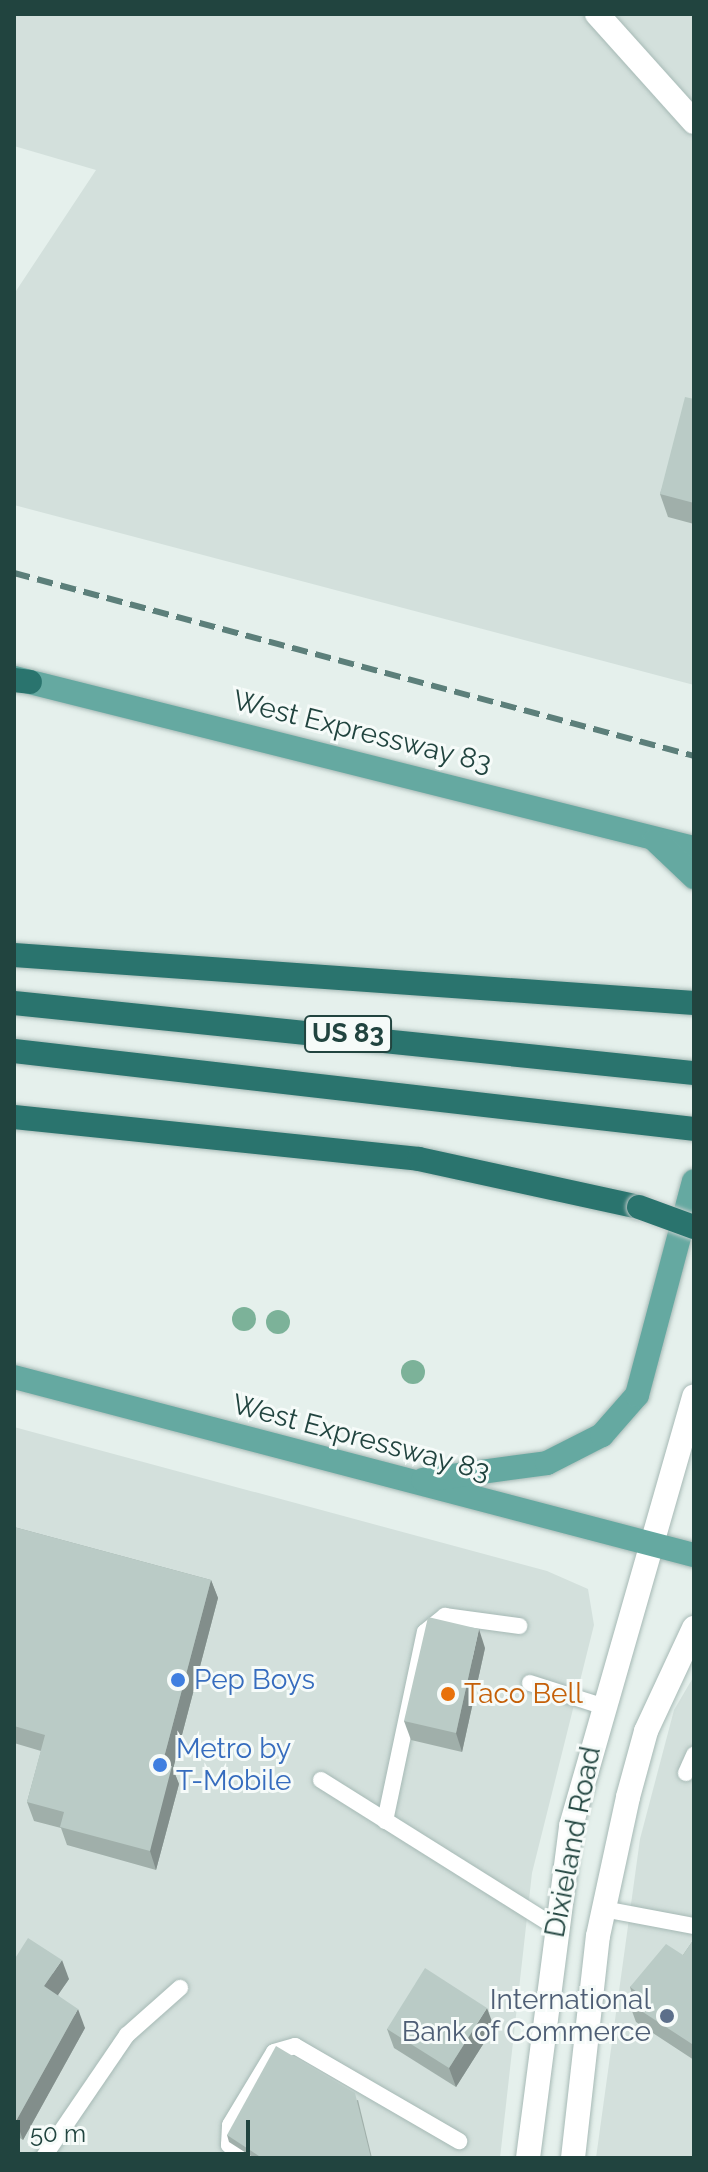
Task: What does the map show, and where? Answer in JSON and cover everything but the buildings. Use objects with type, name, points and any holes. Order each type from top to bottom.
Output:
[{"type":"highway","points":[[14,955],[694,1003]]},
{"type":"highway","name":"US 83","points":[[14,1003],[688,1072]]},
{"type":"highway","points":[[14,1051],[694,1129]]},
{"type":"highway","points":[[14,1117],[419,1159],[639,1207],[694,1227]]},
{"type":"main road","points":[[597,14],[694,122]]},
{"type":"main road","name":"West Expressway 83","points":[[19,680],[694,848]]},
{"type":"main road","points":[[652,838],[694,877]]},
{"type":"main road","points":[[409,1482],[547,1463],[602,1435],[637,1395],[694,1181]]},
{"type":"main road","name":"West Expressway 83","points":[[14,1377],[694,1555]]},
{"type":"main road","name":"Dixieland Road","points":[[528,2158],[554,1926],[602,1706],[694,1396]]},
{"type":"main road","name":"Dixieland Road","points":[[573,2158],[604,1909],[646,1731],[694,1628]]},
{"type":"lane","points":[[385,1821],[425,1632],[445,1616],[519,1626]]},
{"type":"lane","points":[[530,1683],[602,1706]]},
{"type":"lane","points":[[686,1773],[694,1755]]},
{"type":"lane","points":[[321,1780],[554,1926]]},
{"type":"lane","points":[[604,1909],[694,1926]]},
{"type":"lane","points":[[43,2158],[127,2035],[180,1988]]},
{"type":"lane","points":[[250,2158],[229,2145],[230,2125],[274,2052],[295,2046],[459,2141]]},
{"type":"shaded area","points":[[14,14],[694,14],[694,685],[14,505],[14,294],[96,170],[14,146]]},
{"type":"shaded area","points":[[14,1427],[547,1571],[588,1589],[594,1625],[532,1873],[500,2158],[14,2158]]},
{"type":"shaded area","points":[[694,1676],[694,2158],[596,2158],[640,1839],[674,1710]]},
{"type":"railway","points":[[14,573],[694,756]]},
{"type":"place","name":"Pep Boys","points":[[178,1680]]},
{"type":"place","name":"Taco Bell","points":[[448,1694]]},
{"type":"place","name":"Metro by T-Mobile","points":[[160,1765]]},
{"type":"place","name":"International Bank of Commerce","points":[[667,2016]]}]
